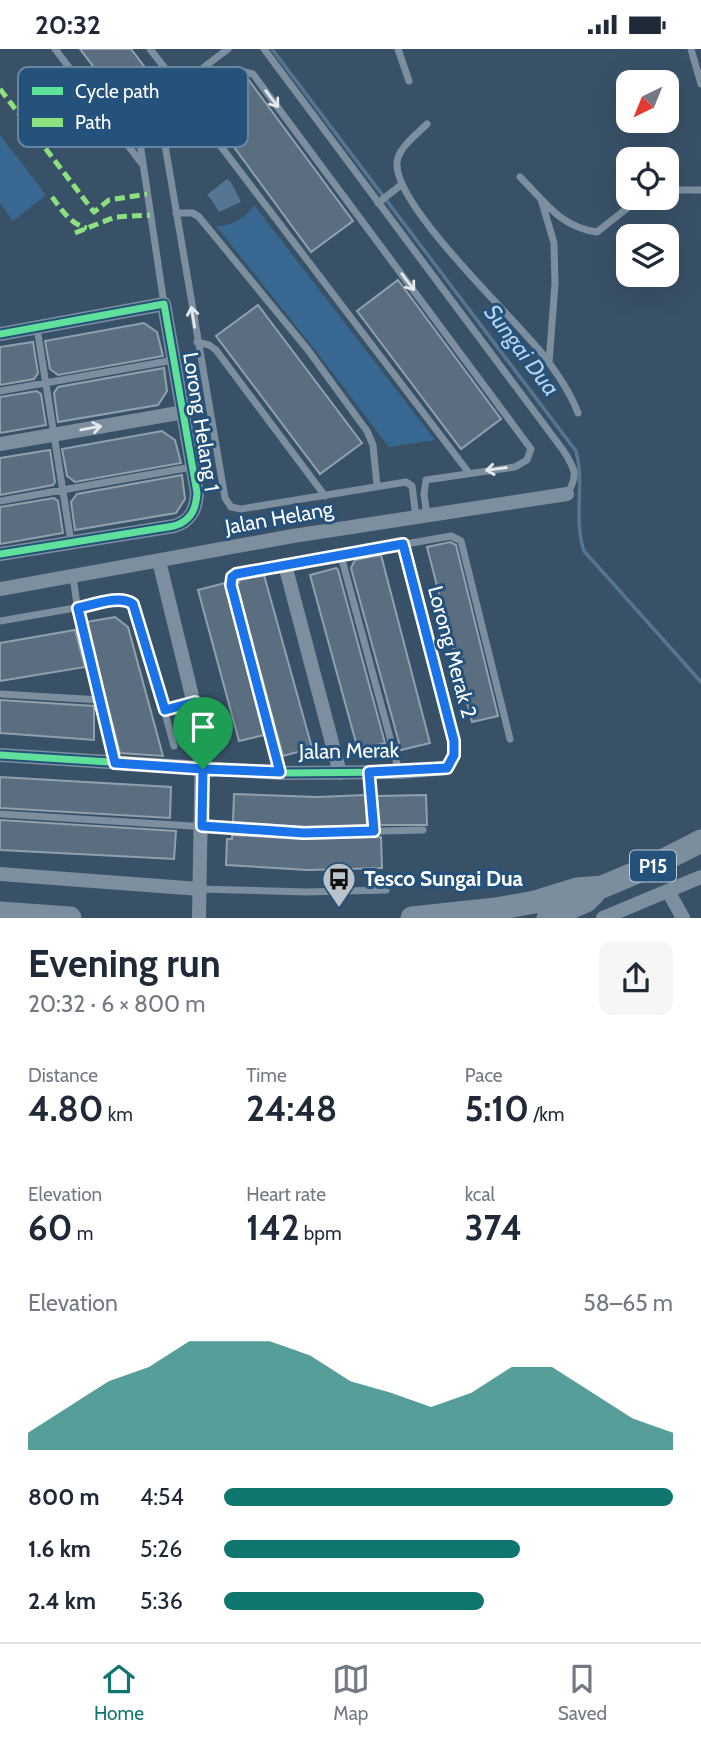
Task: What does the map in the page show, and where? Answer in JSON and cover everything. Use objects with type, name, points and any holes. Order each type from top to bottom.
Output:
[{"type":"main road","name":"P15","points":[[412,918],[496,909],[535,902],[577,889],[602,887],[654,866],[701,841]]},
{"type":"main road","name":"P15","points":[[548,918],[565,913],[586,901],[602,887]]},
{"type":"main road","points":[[0,913],[70,918]]},
{"type":"street","points":[[0,334],[163,304]]},
{"type":"street","name":"Lorong Helang 1","points":[[0,554],[181,524],[193,513],[197,493],[163,304]]},
{"type":"street","points":[[0,445],[184,412]]},
{"type":"street","name":"Jalan Helang","points":[[0,589],[421,516],[567,494]]},
{"type":"street","name":"Lorong Merak 2","points":[[403,544],[454,741],[454,755],[447,768]]},
{"type":"street","points":[[159,561],[202,737],[199,918]]},
{"type":"street","points":[[285,565],[340,772]]},
{"type":"street","name":"Jalan Merak","points":[[0,755],[280,772],[400,772],[447,768]]},
{"type":"street","points":[[0,874],[200,889]]},
{"type":"street","points":[[608,916],[701,877]]},
{"type":"street","points":[[668,891],[683,918]]},
{"type":"lane","points":[[55,49],[68,67]]},
{"type":"lane","points":[[150,49],[164,67]]},
{"type":"lane","name":"Lorong Helang 1","points":[[204,67],[228,49]]},
{"type":"lane","points":[[264,49],[563,450],[575,473],[574,483],[567,494]]},
{"type":"lane","points":[[691,49],[701,84]]},
{"type":"lane","points":[[401,50],[409,81]]},
{"type":"lane","points":[[248,73],[253,74],[531,449],[527,460],[515,467],[426,480],[421,516]]},
{"type":"lane","points":[[427,124],[405,146],[397,161],[401,185],[433,231],[549,363],[569,391],[578,412]]},
{"type":"lane","points":[[128,147],[142,165]]},
{"type":"lane","name":"Lorong Helang 1","points":[[140,147],[163,304]]},
{"type":"lane","points":[[165,147],[227,503],[231,507],[241,509],[409,483],[421,516]]},
{"type":"lane","points":[[221,147],[469,473]]},
{"type":"lane","points":[[520,177],[560,218],[578,230],[597,232],[625,210]]},
{"type":"lane","points":[[379,202],[401,185]]},
{"type":"lane","points":[[679,190],[701,190]]},
{"type":"lane","points":[[541,199],[554,243],[555,284],[549,363]]},
{"type":"lane","points":[[176,213],[193,213],[199,217],[308,350],[371,438],[377,486]]},
{"type":"lane","points":[[37,328],[71,542]]},
{"type":"lane","points":[[197,342],[209,345],[215,350],[324,496]]},
{"type":"lane","points":[[0,391],[174,360]]},
{"type":"lane","points":[[0,501],[192,467]]},
{"type":"lane","points":[[280,772],[231,585],[232,577],[236,574],[451,536],[461,541],[510,739]]},
{"type":"lane","points":[[341,556],[400,772]]},
{"type":"lane","points":[[73,576],[78,608],[115,763]]},
{"type":"lane","points":[[0,621],[130,600],[174,746]]},
{"type":"lane","points":[[0,694],[100,700]]},
{"type":"lane","points":[[165,710],[195,702]]},
{"type":"lane","points":[[369,772],[374,831]]},
{"type":"lane","points":[[0,814],[304,833],[423,830]]},
{"type":"lane","points":[[200,889],[306,892],[386,890]]},
{"type":"shaded area","points":[[0,135],[46,195],[13,221],[0,203]]},
{"type":"shaded area","points":[[227,179],[241,202],[219,212],[207,195]]},
{"type":"shaded area","points":[[254,205],[435,440],[389,447],[216,226],[238,220]]},
{"type":"building","points":[[80,49],[131,49],[145,67],[94,67]]},
{"type":"building","points":[[248,79],[353,221],[311,252],[234,147],[248,147]]},
{"type":"building","points":[[398,280],[501,419],[461,449],[357,311]]},
{"type":"building","points":[[258,305],[362,443],[320,474],[216,336]]},
{"type":"building","points":[[144,323],[157,332],[163,356],[58,375],[50,369],[45,341]]},
{"type":"building","points":[[33,342],[38,373],[34,379],[0,385],[0,347]]},
{"type":"building","points":[[164,368],[167,391],[158,405],[58,422],[54,393],[58,387]]},
{"type":"building","points":[[37,391],[41,394],[46,425],[0,433],[0,397]]},
{"type":"building","points":[[162,431],[175,440],[181,463],[75,482],[67,476],[62,449]]},
{"type":"building","points":[[50,450],[55,482],[53,485],[0,495],[0,458]]},
{"type":"building","points":[[182,475],[185,499],[176,513],[75,530],[71,502],[77,494]]},
{"type":"building","points":[[54,498],[58,501],[63,533],[0,544],[0,507]]},
{"type":"building","points":[[450,542],[456,545],[498,716],[472,722],[427,547]]},
{"type":"building","points":[[381,555],[430,743],[401,750],[351,568],[355,560]]},
{"type":"building","points":[[336,568],[385,743],[358,750],[310,575]]},
{"type":"building","points":[[264,575],[312,748],[283,756],[237,585],[240,580]]},
{"type":"building","points":[[225,583],[264,735],[239,741],[198,590]]},
{"type":"building","points":[[115,617],[128,627],[163,756],[120,753],[86,622]]},
{"type":"building","points":[[75,630],[85,667],[0,681],[0,643]]},
{"type":"building","points":[[0,700],[94,706],[94,740],[0,733]]},
{"type":"building","points":[[0,777],[171,787],[170,818],[0,808]]},
{"type":"building","points":[[234,794],[317,797],[365,795],[367,825],[304,827],[233,822]]},
{"type":"building","points":[[426,795],[427,825],[380,825],[377,796]]},
{"type":"building","points":[[0,820],[176,831],[174,859],[0,850]]},
{"type":"building","points":[[232,835],[304,839],[381,837],[382,868],[308,870],[226,865],[227,839],[232,839]]},
{"type":"waterway","name":"Sungai Dua","points":[[272,49],[576,451],[580,476],[579,527],[584,551],[701,682]]},
{"type":"marked path","points":[[0,89],[18,113]]},
{"type":"marked path","points":[[44,147],[94,212],[109,200],[147,194]]},
{"type":"marked path","points":[[52,197],[71,220],[87,228]]},
{"type":"marked path","points":[[75,233],[115,217],[150,215]]},
{"type":"cycle path","points":[[0,334],[164,304],[197,493],[192,514],[174,526],[0,554]]},
{"type":"cycle path","points":[[0,755],[280,773],[400,772],[447,768],[454,755],[454,741],[403,544]]},
{"type":"place","name":"Tesco Sungai Dua","points":[[339,909]]},
{"type":"route","points":[[203,769],[115,763],[78,608],[125,599],[130,600],[136,607],[165,710],[195,702],[201,726],[203,769],[280,772],[231,585],[232,577],[236,574],[403,544],[454,741],[452,763],[447,768],[435,770],[369,772],[374,831],[304,833],[202,826],[203,769]]}]
